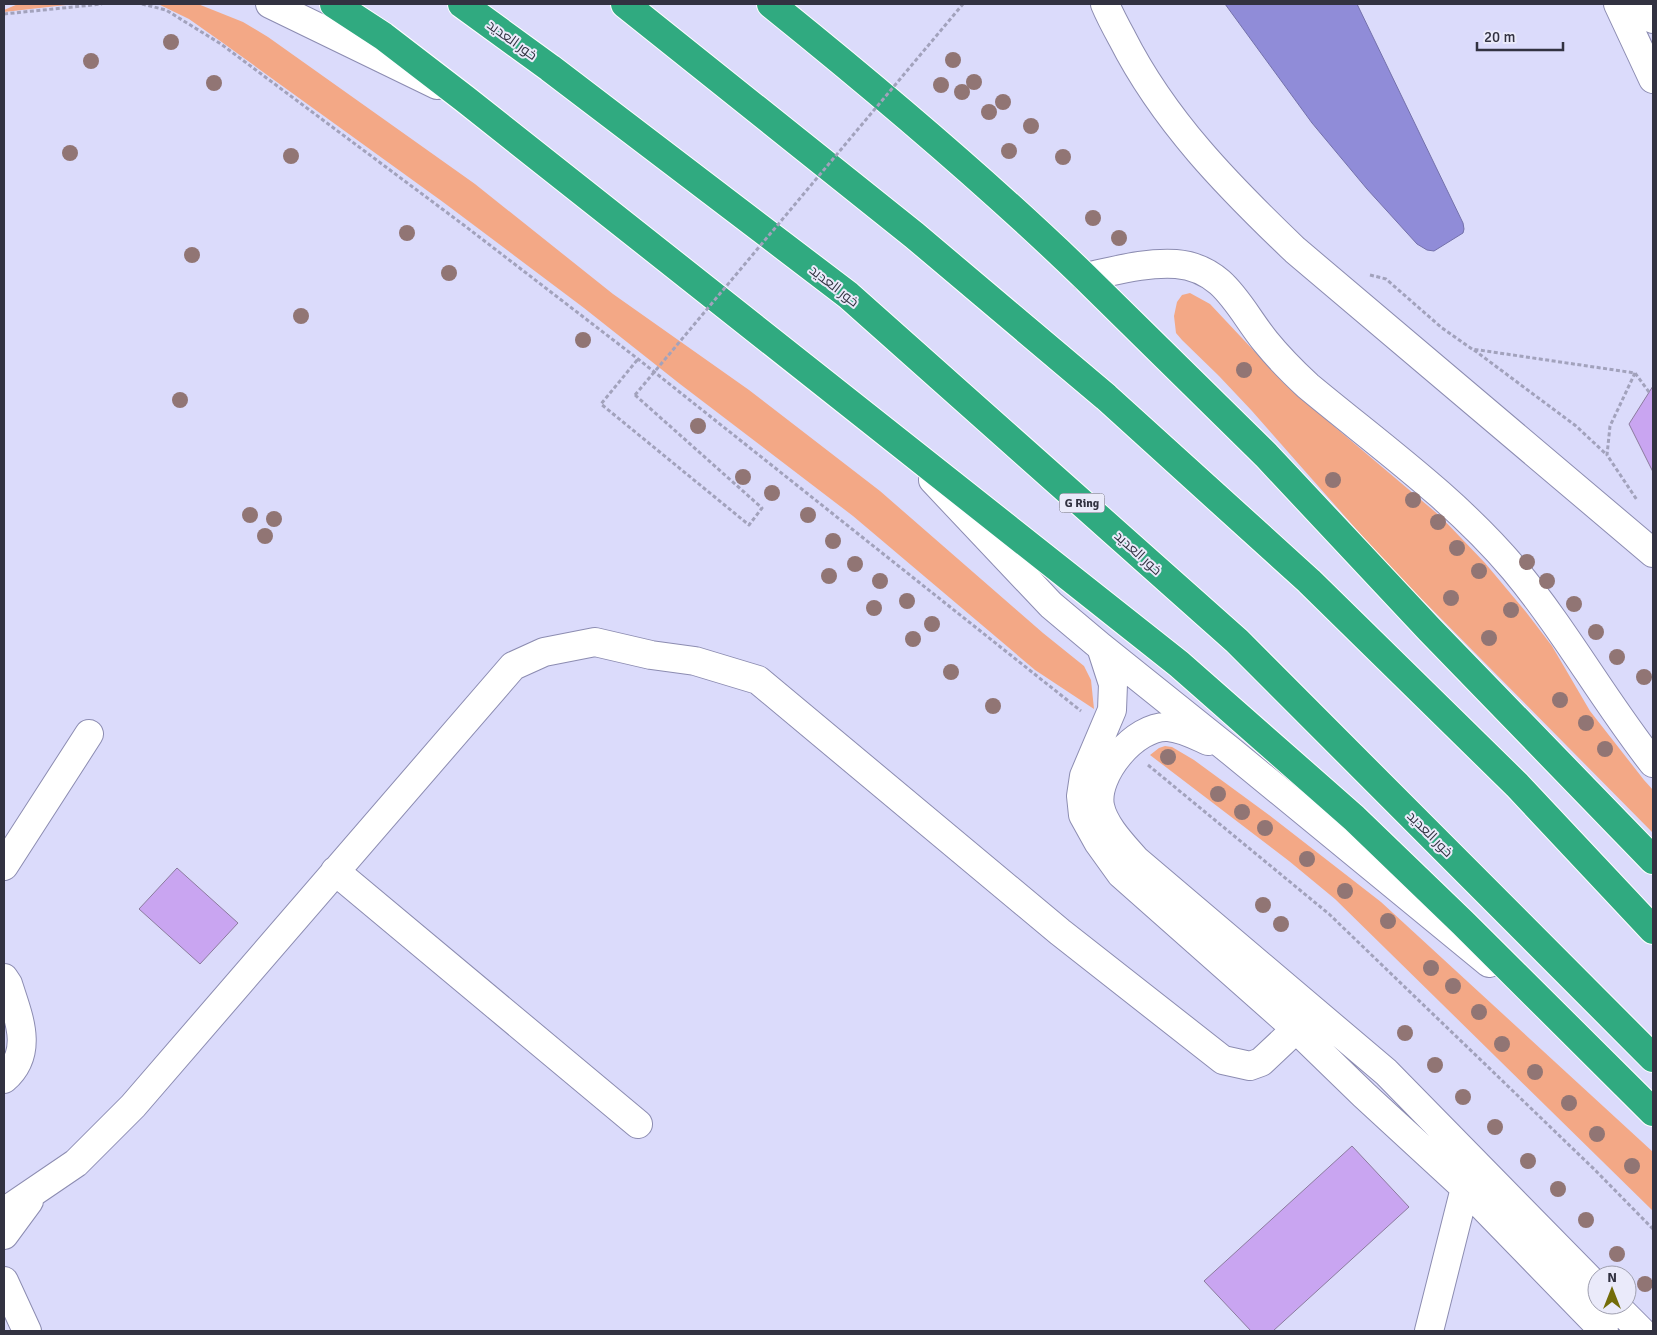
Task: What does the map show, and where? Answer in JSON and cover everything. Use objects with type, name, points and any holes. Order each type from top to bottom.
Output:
[{"type":"highway","points":[[334,4],[383,36],[465,99],[1179,664],[1354,818],[1463,923],[1653,1112]]},
{"type":"highway","points":[[352,4],[383,36]]},
{"type":"highway","name":"خور العديد","points":[[462,4],[550,68],[855,302],[1237,641],[1653,1058]]},
{"type":"highway","points":[[625,4],[914,235],[1106,397],[1308,580],[1517,786],[1653,930]]},
{"type":"highway","points":[[771,4],[939,144],[1085,276],[1266,454],[1430,630],[1653,860]]},
{"type":"street","points":[[270,4],[465,99]]},
{"type":"street","points":[[1105,4],[1129,52],[1169,115],[1217,173],[1249,206],[1308,262],[1653,553]]},
{"type":"street","points":[[1618,4],[1653,78]]},
{"type":"street","points":[[1647,4],[1653,18]]},
{"type":"street","points":[[1085,276],[1147,264],[1178,264],[1193,268],[1222,284],[1235,298],[1265,341],[1308,386],[1449,502],[1486,538],[1540,603],[1634,739],[1653,763]]},
{"type":"street","points":[[900,444],[1051,605],[1569,1029]]},
{"type":"street","points":[[4,1212],[76,1163],[133,1106],[513,666],[544,652],[595,642],[651,655],[695,661],[758,680],[1060,932],[1223,1060],[1250,1066],[1261,1062],[1303,1019]]},
{"type":"street","points":[[1101,647],[1113,684],[1114,699],[1112,710],[1115,738],[1103,779],[1100,807],[1106,820],[1123,845],[1136,860],[1303,1019],[1364,1095],[1465,1188],[1604,1331]]},
{"type":"street","points":[[1115,738],[1167,727],[1188,732],[1232,752]]},
{"type":"street","points":[[4,866],[89,734]]},
{"type":"street","points":[[335,871],[638,1124]]},
{"type":"street","points":[[4,1079],[13,1071],[22,1049],[22,1027],[5,982]]},
{"type":"street","points":[[1303,1019],[1386,1072],[1587,1277]]},
{"type":"street","points":[[4,1235],[42,1187]]},
{"type":"street","points":[[1429,1331],[1465,1188]]},
{"type":"street","points":[[4,1281],[28,1331]]},
{"type":"street","points":[[1625,1315],[1641,1331]]},
{"type":"path","points":[[4,14],[102,4]]},
{"type":"path","points":[[142,4],[166,10],[221,44],[465,226],[638,359],[1115,738],[1329,914],[1594,1169],[1653,1229]]},
{"type":"path","points":[[638,359],[601,404],[749,525],[762,508],[635,395],[963,4]]},
{"type":"path","points":[[1363,273],[1386,279],[1442,328],[1576,426],[1607,455],[1638,502]]},
{"type":"path","points":[[1472,349],[1635,373],[1649,392]]},
{"type":"path","points":[[1607,455],[1610,426],[1635,373]]},
{"type":"shaded area","points":[[18,4],[75,4],[4,12],[4,10]]},
{"type":"shaded area","points":[[158,4],[198,4],[243,22],[268,37],[475,184],[613,294],[749,390],[880,491],[1043,633],[1084,666],[1091,680],[1094,709],[1035,670],[853,516],[584,308],[443,202],[223,43],[189,19]]},
{"type":"shaded area","points":[[1225,4],[1357,4],[1463,223],[1463,233],[1434,251],[1427,250],[1417,244],[1367,189],[1312,123]]},
{"type":"shaded area","points":[[1190,293],[1210,304],[1290,389],[1440,516],[1485,563],[1552,646],[1590,711],[1653,790],[1653,833],[1386,563],[1252,411],[1182,340],[1176,333],[1174,316],[1177,302],[1182,295]]},
{"type":"shaded area","points":[[1165,746],[1172,747],[1194,760],[1269,815],[1381,902],[1653,1152],[1653,1211],[1335,899],[1289,861],[1150,755]]},
{"type":"building","points":[[1653,386],[1653,472],[1629,424]]},
{"type":"building","points":[[177,868],[238,923],[200,964],[139,909]]},
{"type":"building","points":[[1352,1146],[1409,1207],[1273,1331],[1251,1331],[1204,1281]]}]
